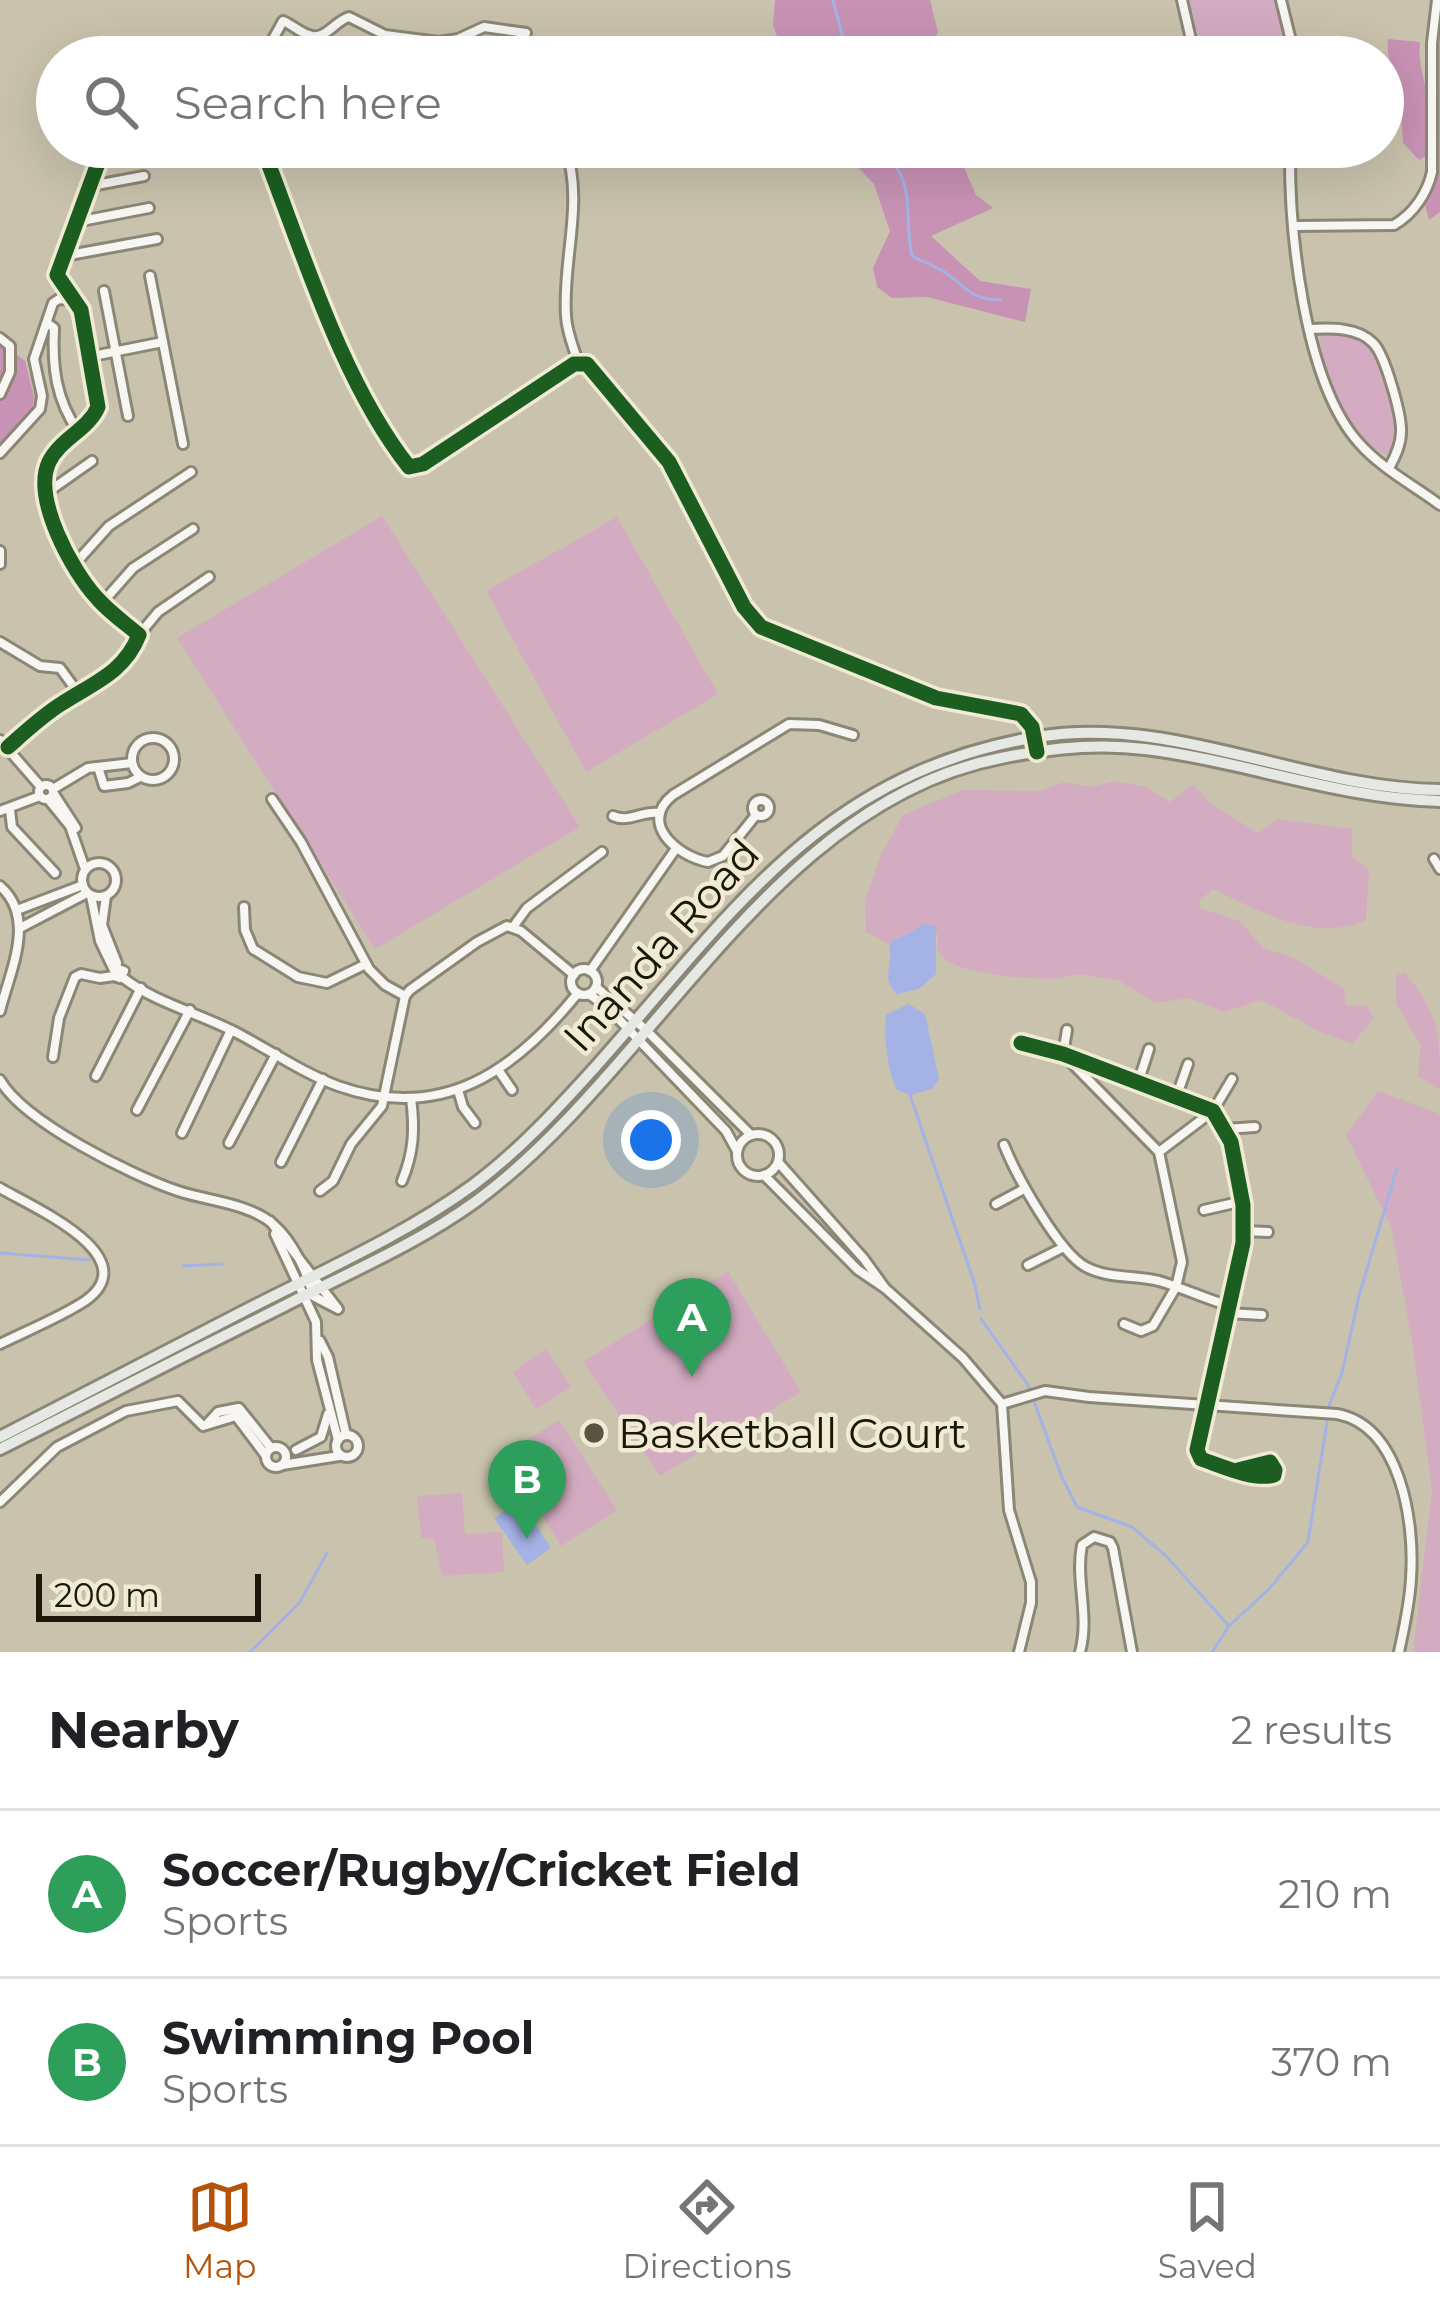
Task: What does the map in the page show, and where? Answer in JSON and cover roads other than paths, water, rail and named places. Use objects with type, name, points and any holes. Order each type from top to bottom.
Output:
[{"type":"main road","name":"Inanda Road","points":[[0,1449],[310,1286],[485,1175],[542,1125],[766,876],[829,820],[871,793],[933,764],[976,749],[1084,732],[1137,735],[1387,786],[1440,790]]},
{"type":"main road","name":"Inanda Road","points":[[0,1437],[430,1231],[476,1201],[552,1136],[781,882],[844,828],[942,775],[999,758],[1069,747],[1143,748],[1370,794],[1440,801]]},
{"type":"street","points":[[1182,0],[1190,36]]},
{"type":"street","points":[[1281,0],[1290,36]]},
{"type":"street","points":[[1295,226],[1394,226],[1426,190],[1432,172],[1432,43],[1437,0]]},
{"type":"street","points":[[274,36],[281,22],[310,36],[325,34],[349,16],[393,36]]},
{"type":"street","points":[[463,36],[484,27],[526,33]]},
{"type":"street","points":[[96,168],[58,278],[82,315],[98,407],[50,461],[45,494],[74,565],[102,603],[139,635]]},
{"type":"street","points":[[270,168],[339,344],[390,440],[410,467],[423,464],[578,362]]},
{"type":"street","points":[[568,168],[573,197],[565,311],[578,362],[594,370],[669,462],[744,608],[761,627],[936,698],[1021,714],[1029,722],[1037,752]]},
{"type":"street","points":[[1291,168],[1301,292],[1341,420],[1360,445],[1440,506]]},
{"type":"street","points":[[89,186],[144,176]]},
{"type":"street","points":[[76,222],[149,208]]},
{"type":"street","points":[[63,257],[157,239]]},
{"type":"street","points":[[150,276],[183,444]]},
{"type":"street","points":[[104,291],[128,416]]},
{"type":"street","points":[[0,453],[40,409],[34,362],[55,301],[74,300]]},
{"type":"street","points":[[47,323],[54,330],[63,413],[78,431]]},
{"type":"street","points":[[1310,329],[1349,331],[1369,339],[1378,350],[1401,423],[1399,447],[1389,468]]},
{"type":"street","points":[[0,338],[10,346],[12,361],[0,394]]},
{"type":"street","points":[[88,358],[163,342]]},
{"type":"street","points":[[45,494],[92,461]]},
{"type":"street","points":[[74,565],[109,526],[191,472]]},
{"type":"street","points":[[102,603],[134,568],[193,529]]},
{"type":"street","points":[[0,551],[0,564]]},
{"type":"street","points":[[94,863],[47,793],[4,743],[118,668],[154,616],[209,578]]},
{"type":"street","points":[[0,642],[37,665],[60,668],[80,694]]},
{"type":"street","points":[[658,813],[673,795],[789,724],[819,725],[853,735]]},
{"type":"street","points":[[153,737],[170,746],[174,758],[167,775],[155,780],[141,776],[132,763],[133,751],[141,741],[153,737]]},
{"type":"street","points":[[55,873],[12,826],[5,810],[85,770],[132,763]]},
{"type":"street","points":[[98,767],[104,785],[128,783],[141,776]]},
{"type":"street","points":[[47,793],[74,835],[100,941],[117,973],[322,1079],[383,1097],[458,1090],[499,1071],[539,1039],[588,991],[596,978],[590,970],[574,975],[572,986],[588,991],[632,1025],[751,1135],[771,1138],[778,1149],[778,1162],[886,1289]]},
{"type":"street","points":[[272,799],[301,842],[366,964],[385,985],[405,996]]},
{"type":"street","points":[[613,816],[625,820],[658,813]]},
{"type":"street","points":[[658,813],[661,829],[675,850],[704,862],[718,860],[756,815]]},
{"type":"street","points":[[590,970],[675,850]]},
{"type":"street","points":[[320,1191],[333,1180],[351,1144],[377,1116],[405,996],[493,932],[513,927],[526,908],[602,852]]},
{"type":"street","points":[[1434,859],[1440,869]]},
{"type":"street","points":[[85,870],[94,863],[106,864],[115,872],[117,883],[106,896],[102,926],[117,973]]},
{"type":"street","points":[[0,886],[15,901],[19,929],[0,1011]]},
{"type":"street","points":[[17,910],[87,891],[106,896]]},
{"type":"street","points":[[19,929],[87,891]]},
{"type":"street","points":[[244,907],[244,926],[253,949],[298,977],[327,983],[366,964]]},
{"type":"street","points":[[513,927],[574,975]]},
{"type":"street","points":[[53,1057],[54,1038],[74,980],[81,974],[100,978],[117,973]]},
{"type":"street","points":[[96,1076],[141,988]]},
{"type":"street","points":[[137,1110],[190,1010]]},
{"type":"street","points":[[182,1133],[231,1030]]},
{"type":"street","points":[[1063,1054],[1067,1030]]},
{"type":"street","points":[[642,1035],[726,1131],[744,1170],[764,1175],[858,1270],[886,1289],[985,1379],[1002,1404],[1009,1510],[1031,1582],[1019,1652]]},
{"type":"street","points":[[1022,1043],[1095,1065],[1213,1111],[1225,1129],[1236,1160],[1244,1231],[1198,1454],[1238,1470]]},
{"type":"street","points":[[1138,1083],[1149,1048]]},
{"type":"street","points":[[230,1143],[276,1054]]},
{"type":"street","points":[[1063,1054],[1159,1151],[1182,1262],[1176,1287],[1149,1330],[1124,1324]]},
{"type":"street","points":[[1176,1098],[1188,1064]]},
{"type":"street","points":[[1086,1078],[1095,1065]]},
{"type":"street","points":[[499,1071],[512,1090]]},
{"type":"street","points":[[281,1162],[322,1079]]},
{"type":"street","points":[[1159,1151],[1213,1111],[1232,1079]]},
{"type":"street","points":[[1,1083],[12,1098],[46,1123],[120,1164],[179,1191],[270,1221],[286,1238],[310,1286],[313,1296],[338,1309],[270,1221]]},
{"type":"street","points":[[458,1090],[475,1123]]},
{"type":"street","points":[[402,1181],[412,1156],[415,1129],[411,1098]]},
{"type":"street","points":[[1225,1129],[1255,1127]]},
{"type":"street","points":[[737,1151],[751,1135]]},
{"type":"street","points":[[1004,1145],[1024,1189],[1062,1248],[1084,1266],[1176,1287],[1229,1309],[1262,1315]]},
{"type":"street","points":[[764,1175],[778,1162]]},
{"type":"street","points":[[0,1188],[84,1237],[98,1254],[101,1270],[96,1288],[85,1300],[0,1344]]},
{"type":"street","points":[[996,1204],[1024,1189]]},
{"type":"street","points":[[1204,1210],[1243,1202]]},
{"type":"street","points":[[270,1221],[316,1322],[317,1360],[328,1411],[340,1439]]},
{"type":"street","points":[[823,1234],[832,1225]]},
{"type":"street","points":[[1244,1231],[1268,1232]]},
{"type":"street","points":[[1028,1265],[1062,1248]]},
{"type":"street","points":[[858,1270],[867,1262]]},
{"type":"street","points":[[319,1340],[328,1357],[340,1455]]},
{"type":"street","points":[[1002,1404],[1039,1393],[1321,1412],[1364,1424],[1381,1441],[1405,1508],[1412,1576],[1399,1652]]},
{"type":"street","points":[[0,1502],[57,1447],[126,1411],[178,1401],[203,1426],[218,1412],[239,1408],[268,1452],[270,1465],[350,1457],[358,1450],[356,1440],[340,1439],[291,1452],[278,1447],[268,1452]]},
{"type":"street","points":[[280,1466],[291,1452],[321,1436],[328,1411]]},
{"type":"street","points":[[1080,1652],[1085,1599],[1080,1554],[1082,1545],[1094,1537],[1110,1541],[1113,1548],[1132,1652]]},
{"type":"water","points":[[924,923],[936,926],[936,974],[919,989],[897,994],[888,976],[889,944]]},
{"type":"water","points":[[908,1004],[925,1014],[939,1079],[932,1089],[910,1095],[897,1090],[885,1034],[886,1015]]},
{"type":"water","points":[[520,1501],[551,1548],[527,1565],[494,1518]]},
{"type":"waterway","points":[[833,0],[842,36]]},
{"type":"waterway","points":[[897,168],[905,185],[912,256],[948,274],[973,294],[1001,300]]},
{"type":"waterway","points":[[910,1095],[980,1309]]},
{"type":"waterway","points":[[1212,1652],[1229,1626],[1269,1589],[1308,1542],[1330,1403],[1397,1168]]},
{"type":"waterway","points":[[0,1253],[89,1260]]},
{"type":"waterway","points":[[183,1266],[222,1264]]},
{"type":"waterway","points":[[981,1319],[1028,1385],[1077,1507],[1132,1527],[1166,1556],[1229,1626]]},
{"type":"waterway","points":[[250,1652],[300,1602],[327,1553]]},
{"type":"place","name":"Soccer/Rugby/Cricket Field","points":[[692,1377]]},
{"type":"place","name":"Basketball Court","points":[[594,1433]]},
{"type":"place","name":"Swimming Pool","points":[[527,1539]]}]
